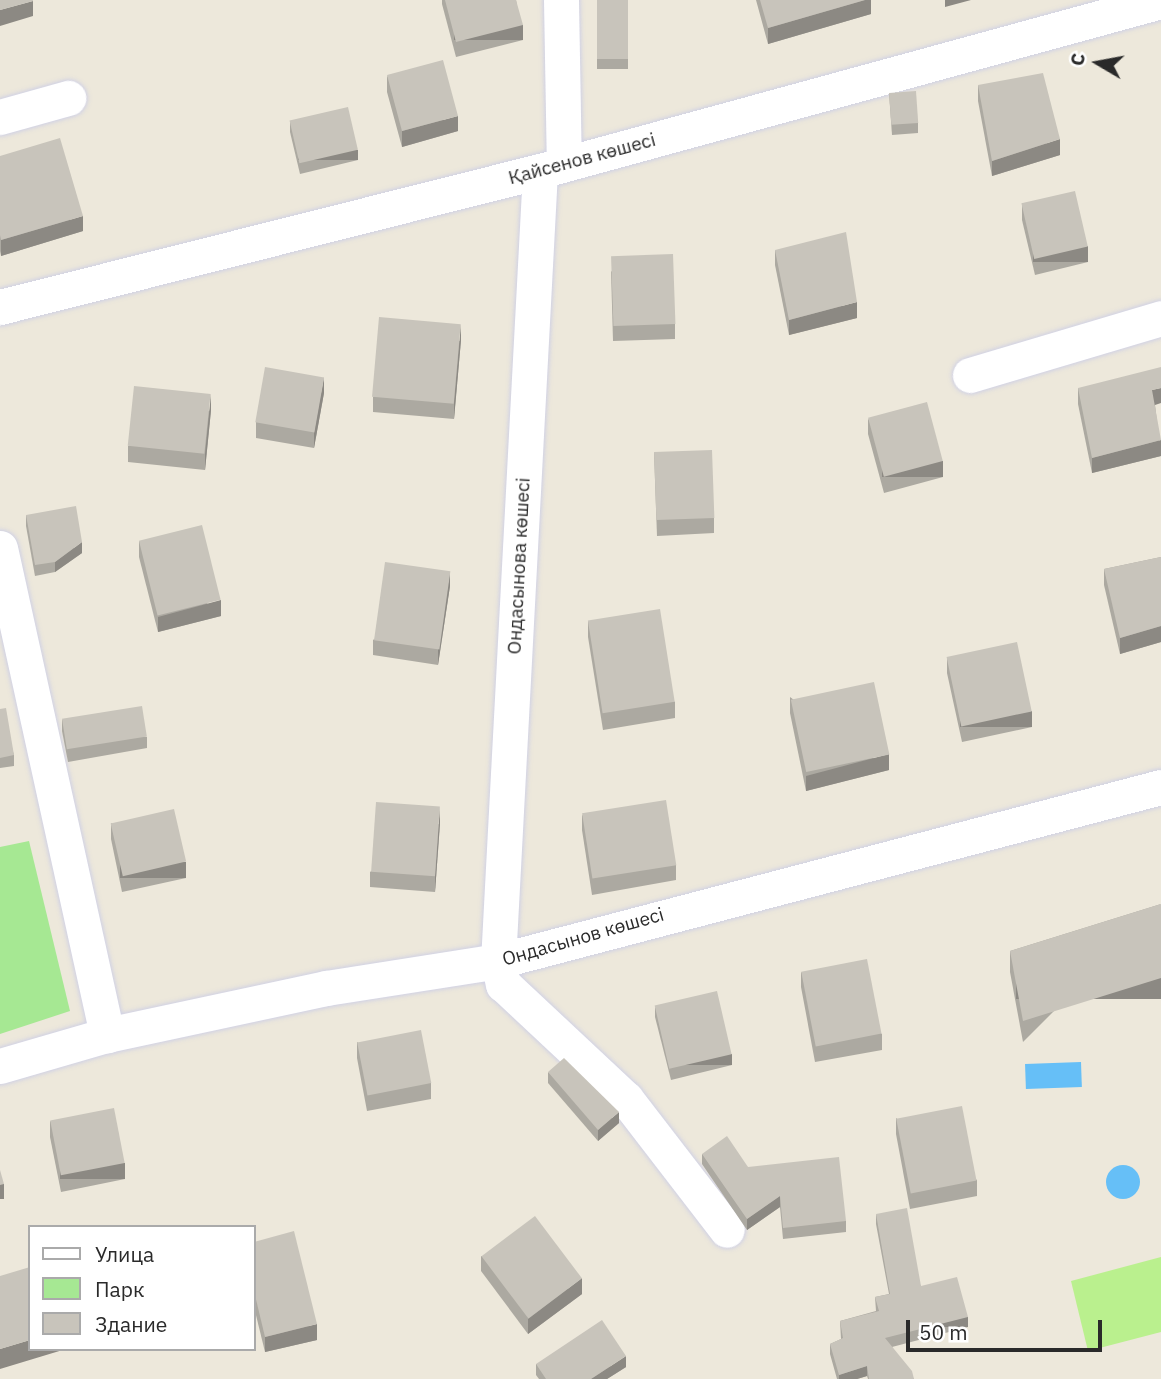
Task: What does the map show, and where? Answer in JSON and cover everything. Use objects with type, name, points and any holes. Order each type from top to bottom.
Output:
[{"type":"street","name":"Ондасынова көшесі","points":[[498,961],[561,0]]},
{"type":"street","name":"Қайсенов көшесі","points":[[0,307],[552,168],[1161,1]]},
{"type":"street","points":[[0,117],[68,99]]},
{"type":"street","points":[[970,375],[1161,318]]},
{"type":"street","points":[[0,548],[107,1035]]},
{"type":"street","name":"Ондасынов көшесі","points":[[0,1066],[107,1035],[326,988],[498,961],[1161,787]]},
{"type":"street","points":[[498,961],[503,984],[626,1099],[727,1230]]},
{"type":"green space","points":[[29,841],[70,1011],[0,1034],[0,847]]},
{"type":"green space","points":[[1161,1257],[1161,1332],[1088,1351],[1071,1281]]},
{"type":"water","points":[[1081,1062],[1082,1087],[1026,1089],[1025,1064]]},
{"type":"water","points":[[1123,1165],[1135,1170],[1140,1182],[1135,1194],[1123,1199],[1111,1194],[1106,1182],[1111,1170]]},
{"type":"building","points":[[0,0],[33,0],[33,1],[0,10]]},
{"type":"building","points":[[445,0],[516,0],[523,25],[456,42]]},
{"type":"building","points":[[597,0],[628,0],[628,59],[597,59]]},
{"type":"building","points":[[760,0],[865,0],[768,28]]},
{"type":"building","points":[[443,60],[458,116],[402,131],[387,75]]},
{"type":"building","points":[[1043,73],[1060,139],[992,161],[978,85]]},
{"type":"building","points":[[916,91],[918,123],[891,125],[889,93]]},
{"type":"building","points":[[348,107],[358,150],[299,163],[290,120]]},
{"type":"building","points":[[60,138],[83,216],[1,240],[0,156]]},
{"type":"building","points":[[1075,191],[1088,247],[1034,259],[1021,203]]},
{"type":"building","points":[[846,232],[857,302],[789,320],[775,250]]},
{"type":"building","points":[[673,254],[675,324],[613,326],[611,256]]},
{"type":"building","points":[[379,317],[461,324],[454,404],[372,397]]},
{"type":"building","points":[[265,367],[324,377],[314,433],[255,422]]},
{"type":"building","points":[[1161,367],[1161,388],[1152,390],[1161,440],[1092,458],[1078,388]]},
{"type":"building","points":[[134,386],[211,394],[204,454],[128,446]]},
{"type":"building","points":[[927,402],[943,461],[884,477],[868,418]]},
{"type":"building","points":[[712,450],[714,518],[656,520],[654,452]]},
{"type":"building","points":[[76,506],[82,542],[55,562],[35,565],[26,515]]},
{"type":"building","points":[[202,525],[221,600],[158,615],[139,541]]},
{"type":"building","points":[[1161,557],[1161,626],[1120,638],[1104,569]]},
{"type":"building","points":[[385,562],[450,571],[439,649],[374,640]]},
{"type":"building","points":[[660,609],[675,702],[603,713],[588,620]]},
{"type":"building","points":[[1017,642],[1032,711],[961,726],[947,657]]},
{"type":"building","points":[[874,682],[889,754],[806,772],[791,700]]},
{"type":"building","points":[[142,706],[147,737],[67,749],[62,719]]},
{"type":"building","points":[[6,708],[14,755],[0,758],[0,709]]},
{"type":"building","points":[[666,800],[676,865],[592,878],[582,813]]},
{"type":"building","points":[[376,802],[440,806],[435,876],[371,872]]},
{"type":"building","points":[[174,809],[186,862],[123,876],[111,824]]},
{"type":"building","points":[[1161,904],[1161,978],[1023,1021],[1010,951]]},
{"type":"building","points":[[867,959],[882,1034],[816,1046],[801,972]]},
{"type":"building","points":[[717,991],[732,1054],[669,1069],[655,1005]]},
{"type":"building","points":[[421,1030],[431,1083],[367,1095],[357,1042]]},
{"type":"building","points":[[564,1058],[619,1112],[598,1130],[548,1072]]},
{"type":"building","points":[[962,1106],[977,1181],[911,1193],[896,1119]]},
{"type":"building","points":[[114,1108],[125,1163],[61,1175],[50,1120]]},
{"type":"building","points":[[727,1136],[748,1167],[839,1157],[846,1221],[783,1228],[780,1196],[747,1219],[702,1154]]},
{"type":"building","points":[[907,1208],[921,1286],[957,1277],[968,1317],[885,1338],[912,1371],[914,1379],[869,1379],[867,1366],[839,1375],[830,1344],[843,1338],[840,1321],[879,1311],[875,1297],[890,1294],[876,1214]]},
{"type":"building","points":[[535,1216],[582,1278],[528,1319],[481,1256]]},
{"type":"building","points":[[294,1231],[317,1324],[265,1337],[256,1299],[256,1241]]},
{"type":"building","points":[[28,1268],[28,1341],[0,1349],[0,1276]]},
{"type":"building","points":[[602,1320],[626,1356],[591,1379],[546,1379],[536,1364]]}]
